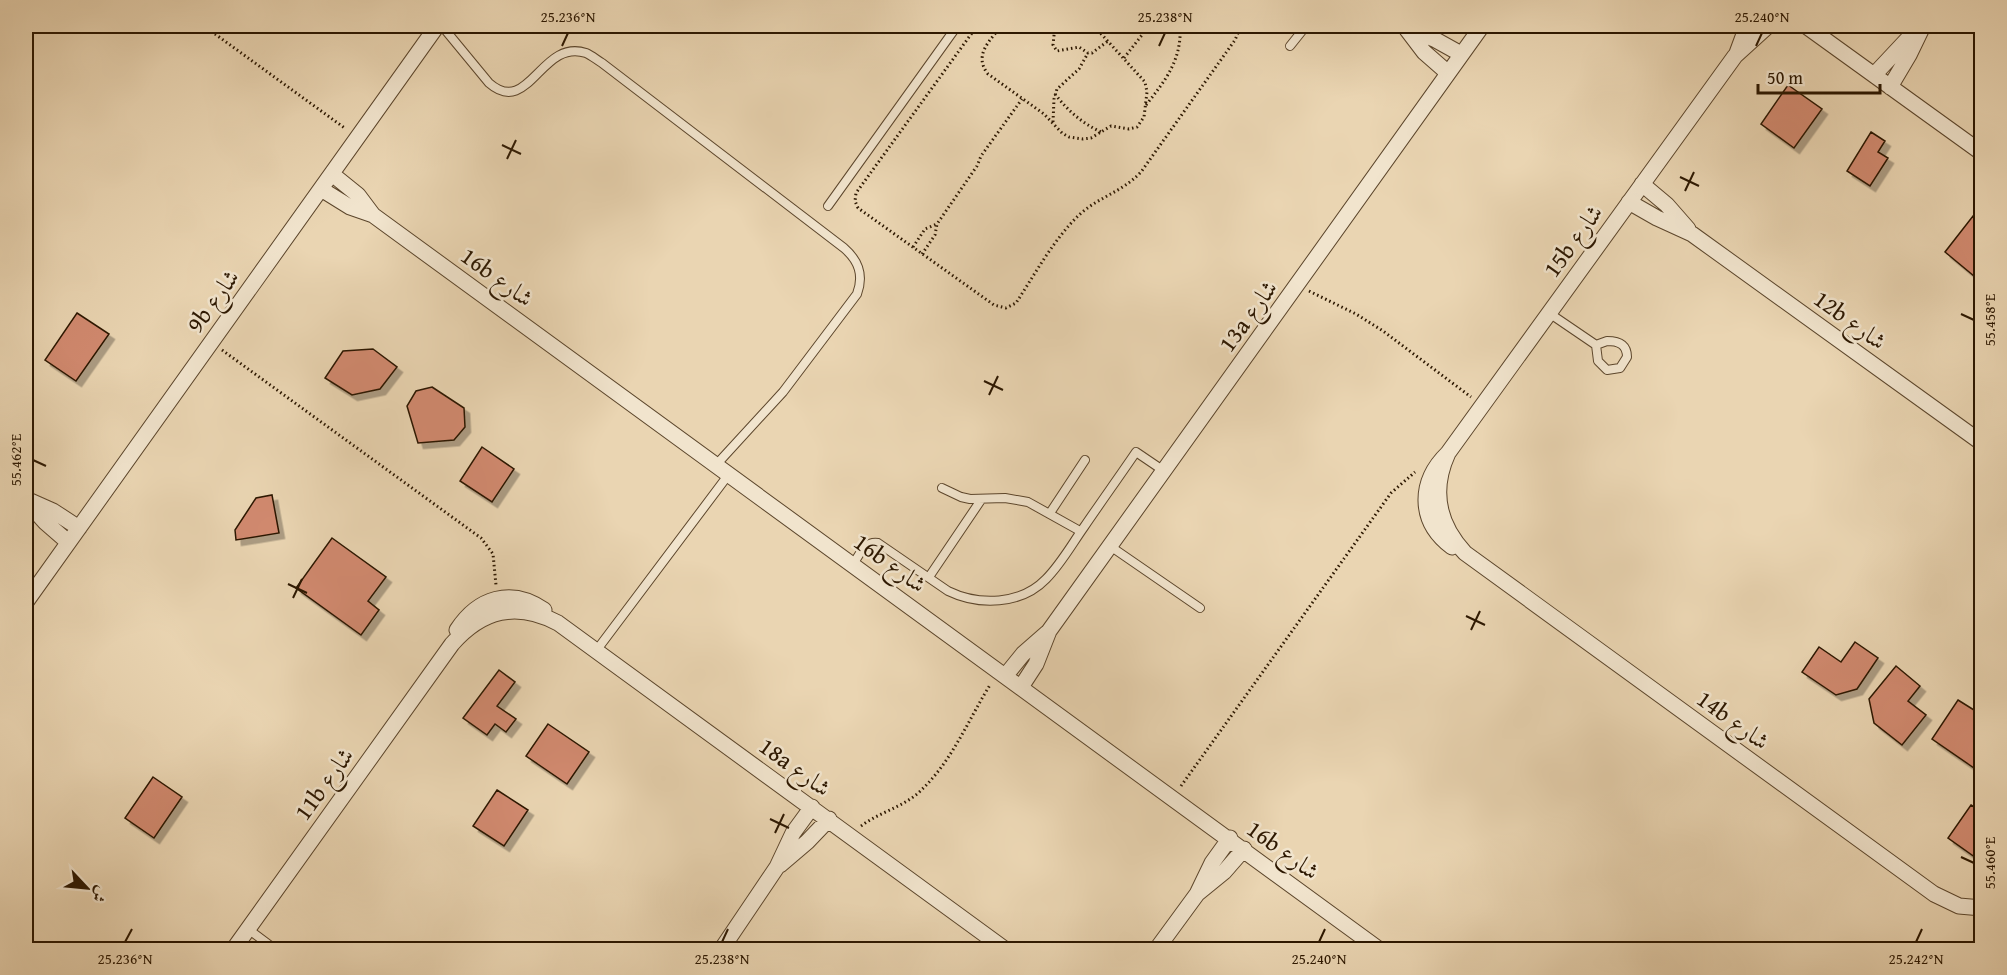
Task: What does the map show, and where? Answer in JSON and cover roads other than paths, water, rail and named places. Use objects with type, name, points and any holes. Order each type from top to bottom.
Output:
[{"type":"street","name":"9b شارع","points":[[26,602],[357,137],[440,26]]},
{"type":"street","points":[[1403,26],[1461,54]]},
{"type":"street","points":[[1403,26],[1424,52],[1448,73]]},
{"type":"street","name":"13a شارع","points":[[1003,673],[1049,631],[1482,26]]},
{"type":"street","name":"15b شارع","points":[[1736,56],[1747,26]]},
{"type":"street","name":"15b شارع","points":[[1433,507],[1438,495],[1440,473],[1448,453],[1736,56],[1768,26]]},
{"type":"street","points":[[1806,26],[1982,153]]},
{"type":"street","points":[[1874,75],[1922,26]]},
{"type":"street","points":[[1890,87],[1910,55],[1922,26]]},
{"type":"street","name":"16b شارع","points":[[332,174],[358,195],[373,215]]},
{"type":"street","name":"12b شارع","points":[[1642,184],[1666,205],[1692,234]]},
{"type":"street","name":"16b شارع","points":[[321,189],[350,207],[373,215],[1230,838],[1380,950]]},
{"type":"street","name":"12b شارع","points":[[1629,202],[1692,234],[1982,443]]},
{"type":"street","points":[[26,499],[53,511],[79,528]]},
{"type":"street","points":[[26,499],[45,522],[69,542]]},
{"type":"street","name":"14b شارع","points":[[1433,507],[1430,521],[1444,541],[1465,553],[1934,894],[1959,906],[1982,908]]},
{"type":"street","name":"11b شارع","points":[[232,950],[452,644],[456,632],[468,616],[484,604],[498,605]]},
{"type":"street","name":"18a شارع","points":[[498,605],[544,616],[558,623],[1006,950]]},
{"type":"street","name":"13a شارع","points":[[1022,687],[1036,664],[1049,631]]},
{"type":"street","points":[[721,950],[777,867],[793,832],[812,807]]},
{"type":"street","points":[[777,867],[807,842],[829,819]]},
{"type":"street","points":[[1156,950],[1197,894],[1212,863],[1230,838]]},
{"type":"street","points":[[1197,894],[1224,872],[1244,849]]},
{"type":"lane","points":[[440,26],[489,83],[505,92],[515,92],[524,88],[539,70],[568,51],[586,54],[602,63],[852,255],[858,263],[861,274],[857,294],[783,392],[716,465]]},
{"type":"lane","points":[[828,206],[957,26]]},
{"type":"lane","points":[[1290,46],[1306,26]]},
{"type":"lane","points":[[1549,313],[1596,345],[1598,361],[1607,370],[1620,368],[1627,357],[1621,343],[1606,341],[1596,345]]},
{"type":"lane","points":[[853,564],[866,545],[874,542],[948,591],[972,600],[1009,599],[1029,591],[1044,581],[1136,452],[1164,471]]},
{"type":"lane","points":[[1050,513],[1085,460]]},
{"type":"lane","points":[[596,651],[729,474]]},
{"type":"lane","points":[[942,488],[961,497],[981,500],[1017,499],[1050,513],[1080,531]]},
{"type":"lane","points":[[928,577],[981,500]]},
{"type":"lane","points":[[1110,546],[1200,608]]},
{"type":"lane","points":[[248,929],[276,950]]}]
